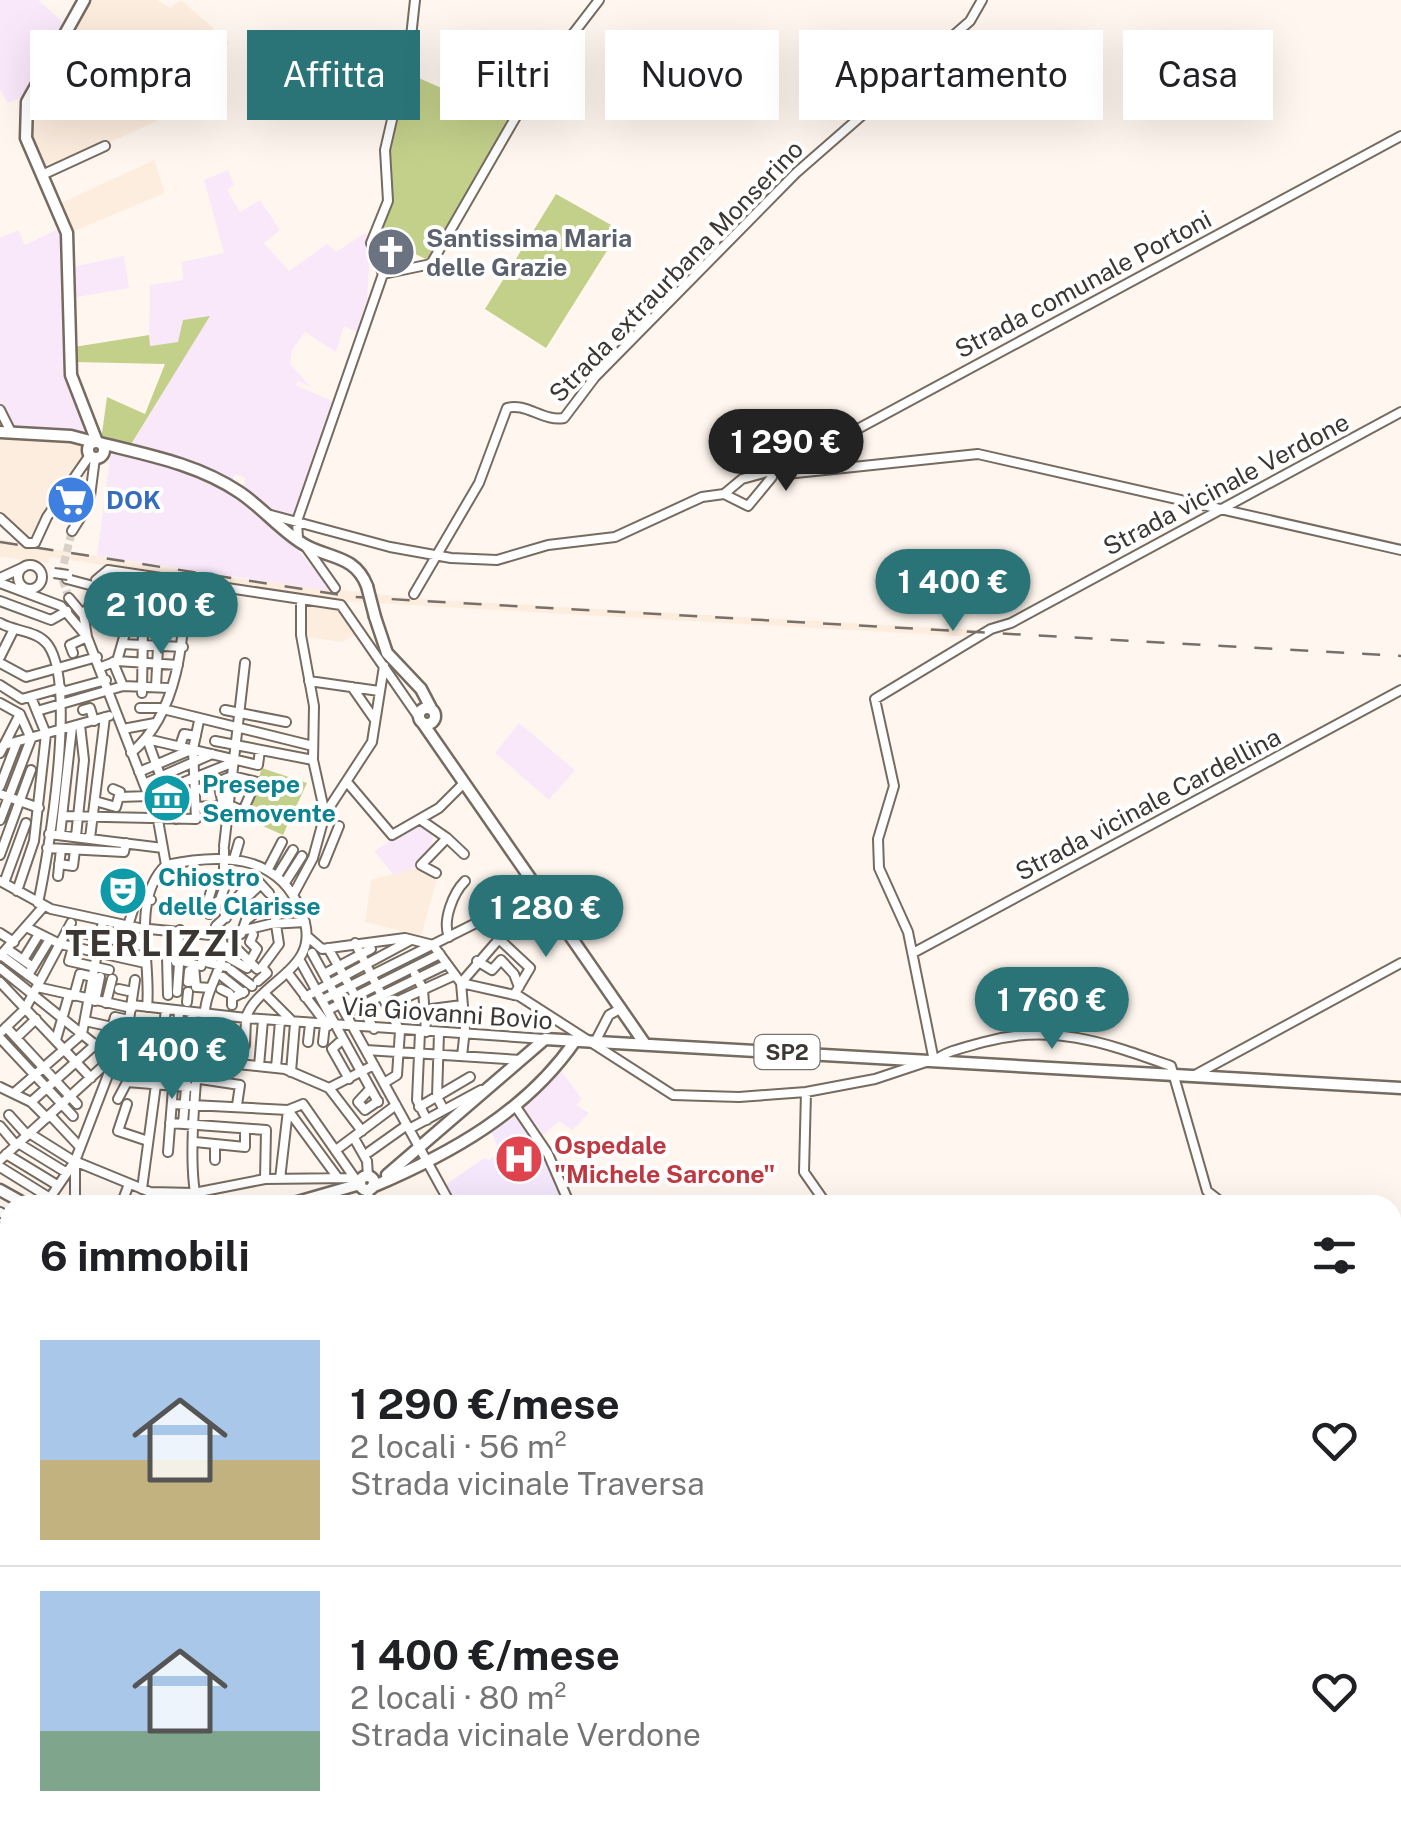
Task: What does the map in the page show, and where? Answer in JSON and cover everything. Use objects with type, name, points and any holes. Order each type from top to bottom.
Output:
[{"type":"main road","points":[[84,0],[24,112],[25,135],[67,233],[71,375],[95,449]]},
{"type":"main road","points":[[6,432],[74,436],[95,449],[115,447],[204,472],[271,515],[301,542],[349,562],[367,586],[390,657],[423,691],[425,716],[434,740],[645,1044]]},
{"type":"main road","points":[[387,1174],[546,1040]]},
{"type":"main road","name":"Via Giovanni Bovio","points":[[546,1040],[645,1044]]},
{"type":"main road","points":[[365,1183],[387,1174],[430,1168],[516,1107],[568,1041]]},
{"type":"main road","name":"SP2","points":[[645,1044],[1401,1088]]},
{"type":"main road","points":[[330,1195],[407,1171]]},
{"type":"street","points":[[334,588],[301,542],[297,521],[383,274],[372,246],[388,201],[385,150],[411,37],[415,0]]},
{"type":"street","points":[[383,274],[431,264],[536,82],[599,0]]},
{"type":"street","name":"Strada extraurbana Monserino","points":[[437,556],[479,482],[506,408],[515,405],[550,419],[564,418],[596,377],[666,310],[713,255],[796,172],[970,20],[982,0]]},
{"type":"street","name":"Strada comunale Portoni","points":[[785,470],[1401,136]]},
{"type":"street","points":[[42,175],[106,146]]},
{"type":"street","points":[[0,410],[6,432]]},
{"type":"street","name":"Strada vicinale Verdone","points":[[932,1061],[913,953],[905,924],[879,868],[878,839],[894,792],[874,699],[991,630],[1011,623],[1401,412]]},
{"type":"street","points":[[0,518],[26,543],[36,542],[47,517],[95,449]]},
{"type":"street","points":[[72,531],[89,504],[95,449]]},
{"type":"street","points":[[271,515],[354,539],[437,556],[496,560],[548,546],[605,540],[702,498],[724,494],[742,479],[785,470],[978,454],[1401,550]]},
{"type":"street","points":[[724,494],[740,504],[754,501],[771,474]]},
{"type":"street","points":[[414,594],[437,556]]},
{"type":"street","points":[[24,567],[19,580],[25,589]]},
{"type":"street","points":[[0,581],[24,567],[99,584],[142,575]]},
{"type":"street","points":[[39,569],[42,579]]},
{"type":"street","points":[[87,637],[89,613],[106,570],[345,607],[406,699],[425,716]]},
{"type":"street","points":[[25,589],[35,588],[42,579],[54,575]]},
{"type":"street","points":[[122,686],[115,662],[142,575]]},
{"type":"street","points":[[68,577],[97,587],[97,600],[89,613]]},
{"type":"street","points":[[0,581],[67,611],[87,637],[158,820],[166,865],[143,928],[147,1007]]},
{"type":"street","points":[[131,752],[148,739],[160,717],[178,665],[183,647],[186,581]]},
{"type":"street","points":[[300,598],[314,706],[313,760],[325,814]]},
{"type":"street","points":[[0,601],[51,620],[67,611]]},
{"type":"street","points":[[0,623],[13,631],[34,634],[48,645],[63,704],[41,904],[6,950]]},
{"type":"street","points":[[128,626],[184,628]]},
{"type":"street","points":[[142,690],[144,627]]},
{"type":"street","points":[[156,688],[159,627]]},
{"type":"street","points":[[13,631],[0,660],[26,678],[99,662],[178,665]]},
{"type":"street","points":[[74,654],[70,645],[87,637]]},
{"type":"street","points":[[122,644],[183,647]]},
{"type":"street","points":[[218,917],[226,881],[226,805],[245,664]]},
{"type":"street","points":[[294,895],[311,865],[325,814],[372,742],[384,666]]},
{"type":"street","points":[[0,685],[22,698],[106,680]]},
{"type":"street","points":[[309,681],[380,691]]},
{"type":"street","points":[[37,711],[122,686],[142,690],[170,688]]},
{"type":"street","points":[[352,687],[375,720]]},
{"type":"street","name":"Strada vicinale Cardellina","points":[[913,953],[1401,690]]},
{"type":"street","points":[[17,890],[34,841],[44,760],[46,734],[32,697]]},
{"type":"street","points":[[0,702],[20,714],[30,738],[3,801],[0,823],[12,831]]},
{"type":"street","points":[[83,710],[90,708],[94,720]]},
{"type":"street","points":[[140,708],[160,717]]},
{"type":"street","points":[[224,710],[284,722],[272,752]]},
{"type":"street","points":[[1,747],[118,713]]},
{"type":"street","points":[[1,747],[20,714]]},
{"type":"street","points":[[148,739],[258,765],[258,716]]},
{"type":"street","points":[[98,852],[93,818],[105,717]]},
{"type":"street","points":[[123,729],[160,717],[188,718],[313,746]]},
{"type":"street","points":[[62,816],[196,818],[194,749],[199,720]]},
{"type":"street","points":[[218,725],[212,754],[226,805]]},
{"type":"street","points":[[76,726],[83,751],[76,836]]},
{"type":"street","points":[[60,835],[76,726]]},
{"type":"street","points":[[180,746],[184,734],[196,736]]},
{"type":"street","points":[[148,739],[176,819]]},
{"type":"street","points":[[215,741],[313,760]]},
{"type":"street","points":[[0,786],[3,769],[17,742]]},
{"type":"street","points":[[83,751],[101,749]]},
{"type":"street","points":[[139,772],[194,749]]},
{"type":"street","points":[[144,784],[212,754]]},
{"type":"street","points":[[10,759],[69,762]]},
{"type":"street","points":[[114,841],[110,818],[116,793],[149,796],[234,760]]},
{"type":"street","points":[[22,761],[32,770],[42,771]]},
{"type":"street","points":[[32,770],[12,831],[3,839],[0,852],[44,876]]},
{"type":"street","points":[[153,808],[232,776],[258,782]]},
{"type":"street","points":[[196,807],[226,805],[243,812],[249,795],[246,780]]},
{"type":"street","points":[[347,782],[392,835],[422,820],[464,784]]},
{"type":"street","points":[[67,790],[81,791],[112,806]]},
{"type":"street","points":[[230,792],[249,795]]},
{"type":"street","points":[[3,801],[38,808]]},
{"type":"street","points":[[63,803],[80,804]]},
{"type":"street","points":[[21,807],[60,835],[163,848]]},
{"type":"street","points":[[98,839],[110,818]]},
{"type":"street","points":[[422,820],[464,854]]},
{"type":"street","points":[[26,823],[2,882],[100,938],[143,946]]},
{"type":"street","points":[[311,865],[328,865],[338,830],[322,828]]},
{"type":"street","points":[[22,838],[34,841]]},
{"type":"street","points":[[436,873],[421,865],[447,838]]},
{"type":"street","points":[[234,859],[239,842]]},
{"type":"street","points":[[268,869],[282,842]]},
{"type":"street","points":[[47,848],[112,853],[124,852],[126,843]]},
{"type":"street","points":[[58,876],[61,849]]},
{"type":"street","points":[[60,864],[73,866],[75,850]]},
{"type":"street","points":[[277,876],[293,850]]},
{"type":"street","points":[[224,851],[234,859],[268,869],[294,895],[324,974],[445,1195]]},
{"type":"street","points":[[166,865],[224,851]]},
{"type":"street","points":[[286,881],[302,856]]},
{"type":"street","points":[[23,878],[42,887]]},
{"type":"street","points":[[300,880],[311,881]]},
{"type":"street","points":[[246,933],[218,917],[210,884],[257,881]]},
{"type":"street","points":[[251,898],[257,881]]},
{"type":"street","points":[[194,1193],[206,1009],[267,972],[262,967],[274,954],[278,926],[257,881]]},
{"type":"street","points":[[218,917],[257,881]]},
{"type":"street","points":[[449,937],[446,925],[456,890],[465,882]]},
{"type":"street","points":[[322,1000],[538,892]]},
{"type":"street","points":[[128,926],[137,897],[151,900]]},
{"type":"street","points":[[218,917],[251,898],[267,901]]},
{"type":"street","points":[[252,958],[256,949],[246,933],[246,920],[267,901]]},
{"type":"street","points":[[70,922],[103,921],[180,930],[251,969],[234,990]]},
{"type":"street","points":[[14,1094],[82,1034],[92,1000],[103,921]]},
{"type":"street","points":[[31,971],[70,922]]},
{"type":"street","points":[[221,976],[224,956],[246,933],[306,924]]},
{"type":"street","points":[[26,927],[55,942],[145,964]]},
{"type":"street","points":[[174,953],[173,993],[174,953],[180,930]]},
{"type":"street","points":[[0,933],[6,950],[31,971]]},
{"type":"street","points":[[23,960],[40,934]]},
{"type":"street","points":[[308,937],[316,990],[328,1010],[330,1026],[323,1042]]},
{"type":"street","points":[[458,979],[499,938],[530,968],[520,988]]},
{"type":"street","points":[[305,997],[413,939]]},
{"type":"street","points":[[245,1045],[246,1018],[287,972],[313,952],[355,943],[413,939],[433,945],[458,979],[464,1031],[462,1056]]},
{"type":"street","points":[[2,1033],[25,1008],[55,942]]},
{"type":"street","points":[[355,943],[400,1031],[398,1076],[369,1087],[358,1102],[365,1110],[390,1093]]},
{"type":"street","points":[[77,948],[78,963],[96,974]]},
{"type":"street","points":[[324,974],[371,949]]},
{"type":"street","points":[[6,950],[23,960],[53,1011],[115,1054]]},
{"type":"street","points":[[313,952],[339,966],[377,1029],[379,1051]]},
{"type":"street","points":[[174,953],[191,968],[196,987],[234,990]]},
{"type":"street","points":[[328,1010],[440,954]]},
{"type":"street","points":[[224,956],[234,990]]},
{"type":"street","points":[[191,968],[201,966],[202,960],[224,956]]},
{"type":"street","points":[[408,957],[423,989],[425,1014],[418,1075],[419,1107],[427,1120]]},
{"type":"street","points":[[477,961],[492,970],[501,960],[542,1012],[564,1027],[568,1041]]},
{"type":"street","points":[[1193,1076],[1401,963]]},
{"type":"street","points":[[346,1013],[447,964]]},
{"type":"street","points":[[0,968],[36,988]]},
{"type":"street","points":[[287,972],[344,1039],[378,1102]]},
{"type":"street","points":[[56,1040],[80,974],[110,975],[106,1003]]},
{"type":"street","points":[[221,976],[234,990]]},
{"type":"street","points":[[221,976],[234,990]]},
{"type":"street","points":[[387,1006],[423,989],[458,979],[520,988]]},
{"type":"street","points":[[51,1195],[75,1161],[102,1093],[129,1020],[136,980]]},
{"type":"street","points":[[0,982],[91,1078]]},
{"type":"street","name":"Via Giovanni Bovio","points":[[36,988],[106,1003],[179,1012],[206,1009],[224,1016],[295,1023],[438,1033],[464,1031],[546,1040]]},
{"type":"street","points":[[118,989],[134,992]]},
{"type":"street","points":[[265,994],[295,1023],[291,1072]]},
{"type":"street","points":[[404,998],[420,1032]]},
{"type":"street","points":[[542,1012],[550,1002]]},
{"type":"street","points":[[425,1014],[462,1004]]},
{"type":"street","points":[[142,1189],[166,1010]]},
{"type":"street","points":[[618,1010],[609,1015],[592,1042],[667,1094],[739,1097],[806,1092],[875,1079],[996,1039],[1040,1032],[1092,1038],[1171,1066],[1207,1191],[1212,1195]]},
{"type":"street","points":[[46,1029],[53,1011]]},
{"type":"street","points":[[168,1152],[179,1012]]},
{"type":"street","points":[[408,1012],[436,1018]]},
{"type":"street","points":[[183,1124],[192,1013]]},
{"type":"street","points":[[220,1062],[224,1016]]},
{"type":"street","points":[[85,1021],[112,1027],[115,1017],[129,1020]]},
{"type":"street","points":[[16,1038],[36,1019]]},
{"type":"street","points":[[259,1066],[263,1020]]},
{"type":"street","points":[[276,1068],[280,1021]]},
{"type":"street","points":[[308,1042],[310,1024]]},
{"type":"street","points":[[2,1033],[16,1038],[73,1100]]},
{"type":"street","points":[[2,1033],[73,1116]]},
{"type":"street","points":[[438,1033],[437,1097],[444,1110]]},
{"type":"street","points":[[162,1037],[203,1040]]},
{"type":"street","points":[[344,1039],[332,1049],[348,1079]]},
{"type":"street","points":[[31,1102],[96,1044]]},
{"type":"street","points":[[366,1050],[524,1060]]},
{"type":"street","points":[[3,1156],[62,1104],[73,1100],[115,1054]]},
{"type":"street","points":[[175,1062],[220,1062],[291,1072],[329,1088],[362,1131]]},
{"type":"street","points":[[329,1088],[374,1064]]},
{"type":"street","points":[[418,1075],[438,1070]]},
{"type":"street","points":[[419,1107],[470,1077]]},
{"type":"street","points":[[307,1081],[303,1104],[365,1183]]},
{"type":"street","points":[[106,1082],[123,1089]]},
{"type":"street","points":[[148,1141],[118,1131],[127,1082],[186,1087],[199,1083],[240,1085],[237,1106]]},
{"type":"street","points":[[369,1152],[408,1127],[490,1087]]},
{"type":"street","points":[[0,1088],[31,1102],[80,1147]]},
{"type":"street","points":[[806,1092],[804,1172],[820,1195]]},
{"type":"street","points":[[102,1093],[126,1103]]},
{"type":"street","points":[[172,1104],[288,1110],[303,1104]]},
{"type":"street","points":[[336,1150],[396,1105]]},
{"type":"street","points":[[516,1107],[548,1154],[566,1195]]},
{"type":"street","points":[[288,1110],[338,1178]]},
{"type":"street","points":[[280,1179],[288,1110]]},
{"type":"street","points":[[9,1115],[28,1134],[75,1161],[142,1189],[194,1193],[280,1179],[338,1178],[365,1183]]},
{"type":"street","points":[[170,1123],[266,1130],[265,1180]]},
{"type":"street","points":[[0,1126],[17,1144],[67,1173]]},
{"type":"street","points":[[195,1142],[245,1147],[246,1128]]},
{"type":"street","points":[[354,1138],[367,1161],[368,1195]]},
{"type":"street","points":[[214,1144],[215,1160]]},
{"type":"street","points":[[3,1156],[57,1186]]},
{"type":"street","points":[[3,1156],[41,1195]]},
{"type":"street","points":[[75,1161],[75,1195]]},
{"type":"street","points":[[297,1179],[301,1195]]},
{"type":"street","points":[[125,1195],[129,1184]]},
{"type":"shaded area","points":[[0,0],[38,0],[65,24],[62,30],[30,30],[30,85],[24,96],[8,103],[0,90]]},
{"type":"shaded area","points":[[87,0],[157,0],[170,8],[181,0],[215,30],[70,30]]},
{"type":"shaded area","points":[[30,103],[30,120],[159,120],[45,172],[28,136]]},
{"type":"shaded area","points":[[154,160],[165,193],[72,232],[59,204]]},
{"type":"shaded area","points":[[228,170],[234,185],[227,190],[240,212],[260,200],[280,230],[264,243],[289,271],[327,244],[336,252],[365,233],[371,238],[367,300],[357,332],[344,326],[336,352],[305,332],[292,350],[290,364],[311,387],[298,381],[296,385],[334,402],[294,517],[274,512],[244,490],[245,478],[235,474],[231,482],[130,447],[209,317],[183,320],[179,342],[149,346],[150,285],[183,280],[182,262],[224,253],[204,180]]},
{"type":"shaded area","points":[[62,227],[69,354],[93,438],[0,432],[0,238],[18,230],[25,245]]},
{"type":"shaded area","points":[[124,256],[129,288],[72,298],[72,267]]},
{"type":"shaded area","points":[[0,432],[74,436],[88,448],[84,504],[77,517],[58,509],[38,547],[237,578],[421,599],[979,630],[973,637],[338,601],[50,557],[48,563],[0,557],[0,539],[33,547],[0,518]]},
{"type":"shaded area","points":[[116,452],[156,460],[237,496],[280,528],[332,591],[97,556],[110,457]]},
{"type":"shaded area","points":[[308,603],[341,608],[355,635],[342,642],[306,637]]},
{"type":"shaded area","points":[[519,723],[575,770],[549,800],[495,753]]},
{"type":"shaded area","points":[[420,823],[432,833],[433,849],[418,867],[394,875],[374,851]]},
{"type":"shaded area","points":[[418,867],[438,875],[421,936],[365,922],[371,880]]},
{"type":"shaded area","points":[[557,1065],[582,1099],[576,1105],[589,1113],[572,1130],[559,1121],[540,1138],[519,1108]]},
{"type":"shaded area","name":"Ospedale \"Michele Sarcone\"","points":[[518,1114],[546,1154],[564,1195],[449,1195],[444,1186],[484,1158],[489,1160],[500,1152],[491,1131]]},
{"type":"green space","points":[[420,79],[440,87],[440,120],[510,120],[430,261],[413,253],[409,259],[397,253],[391,260],[386,257],[387,249],[374,243],[392,202],[388,148],[393,120],[420,120]]},
{"type":"green space","points":[[556,194],[620,230],[546,348],[485,309]]},
{"type":"green space","points":[[210,316],[130,446],[101,440],[107,397],[145,414],[165,364],[74,362],[74,347],[149,335],[150,346],[178,342],[183,320]]},
{"type":"green space","points":[[262,768],[307,783],[283,835],[245,818]]},
{"type":"tunnel","points":[[69,598],[61,575],[72,531]]},
{"type":"railway","points":[[0,542],[354,597],[1401,656]]},
{"type":"place","name":"Santissima Maria delle Grazie","points":[[391,252]]},
{"type":"place","name":"DOK","points":[[71,500]]},
{"type":"place","name":"Presepe Semovente","points":[[167,798]]},
{"type":"place","name":"Chiostro delle Clarisse","points":[[123,891]]},
{"type":"place","name":"Ospedale \"Michele Sarcone\"","points":[[519,1159]]},
{"type":"district","name":"TERLIZZI","points":[[154,943]]}]
